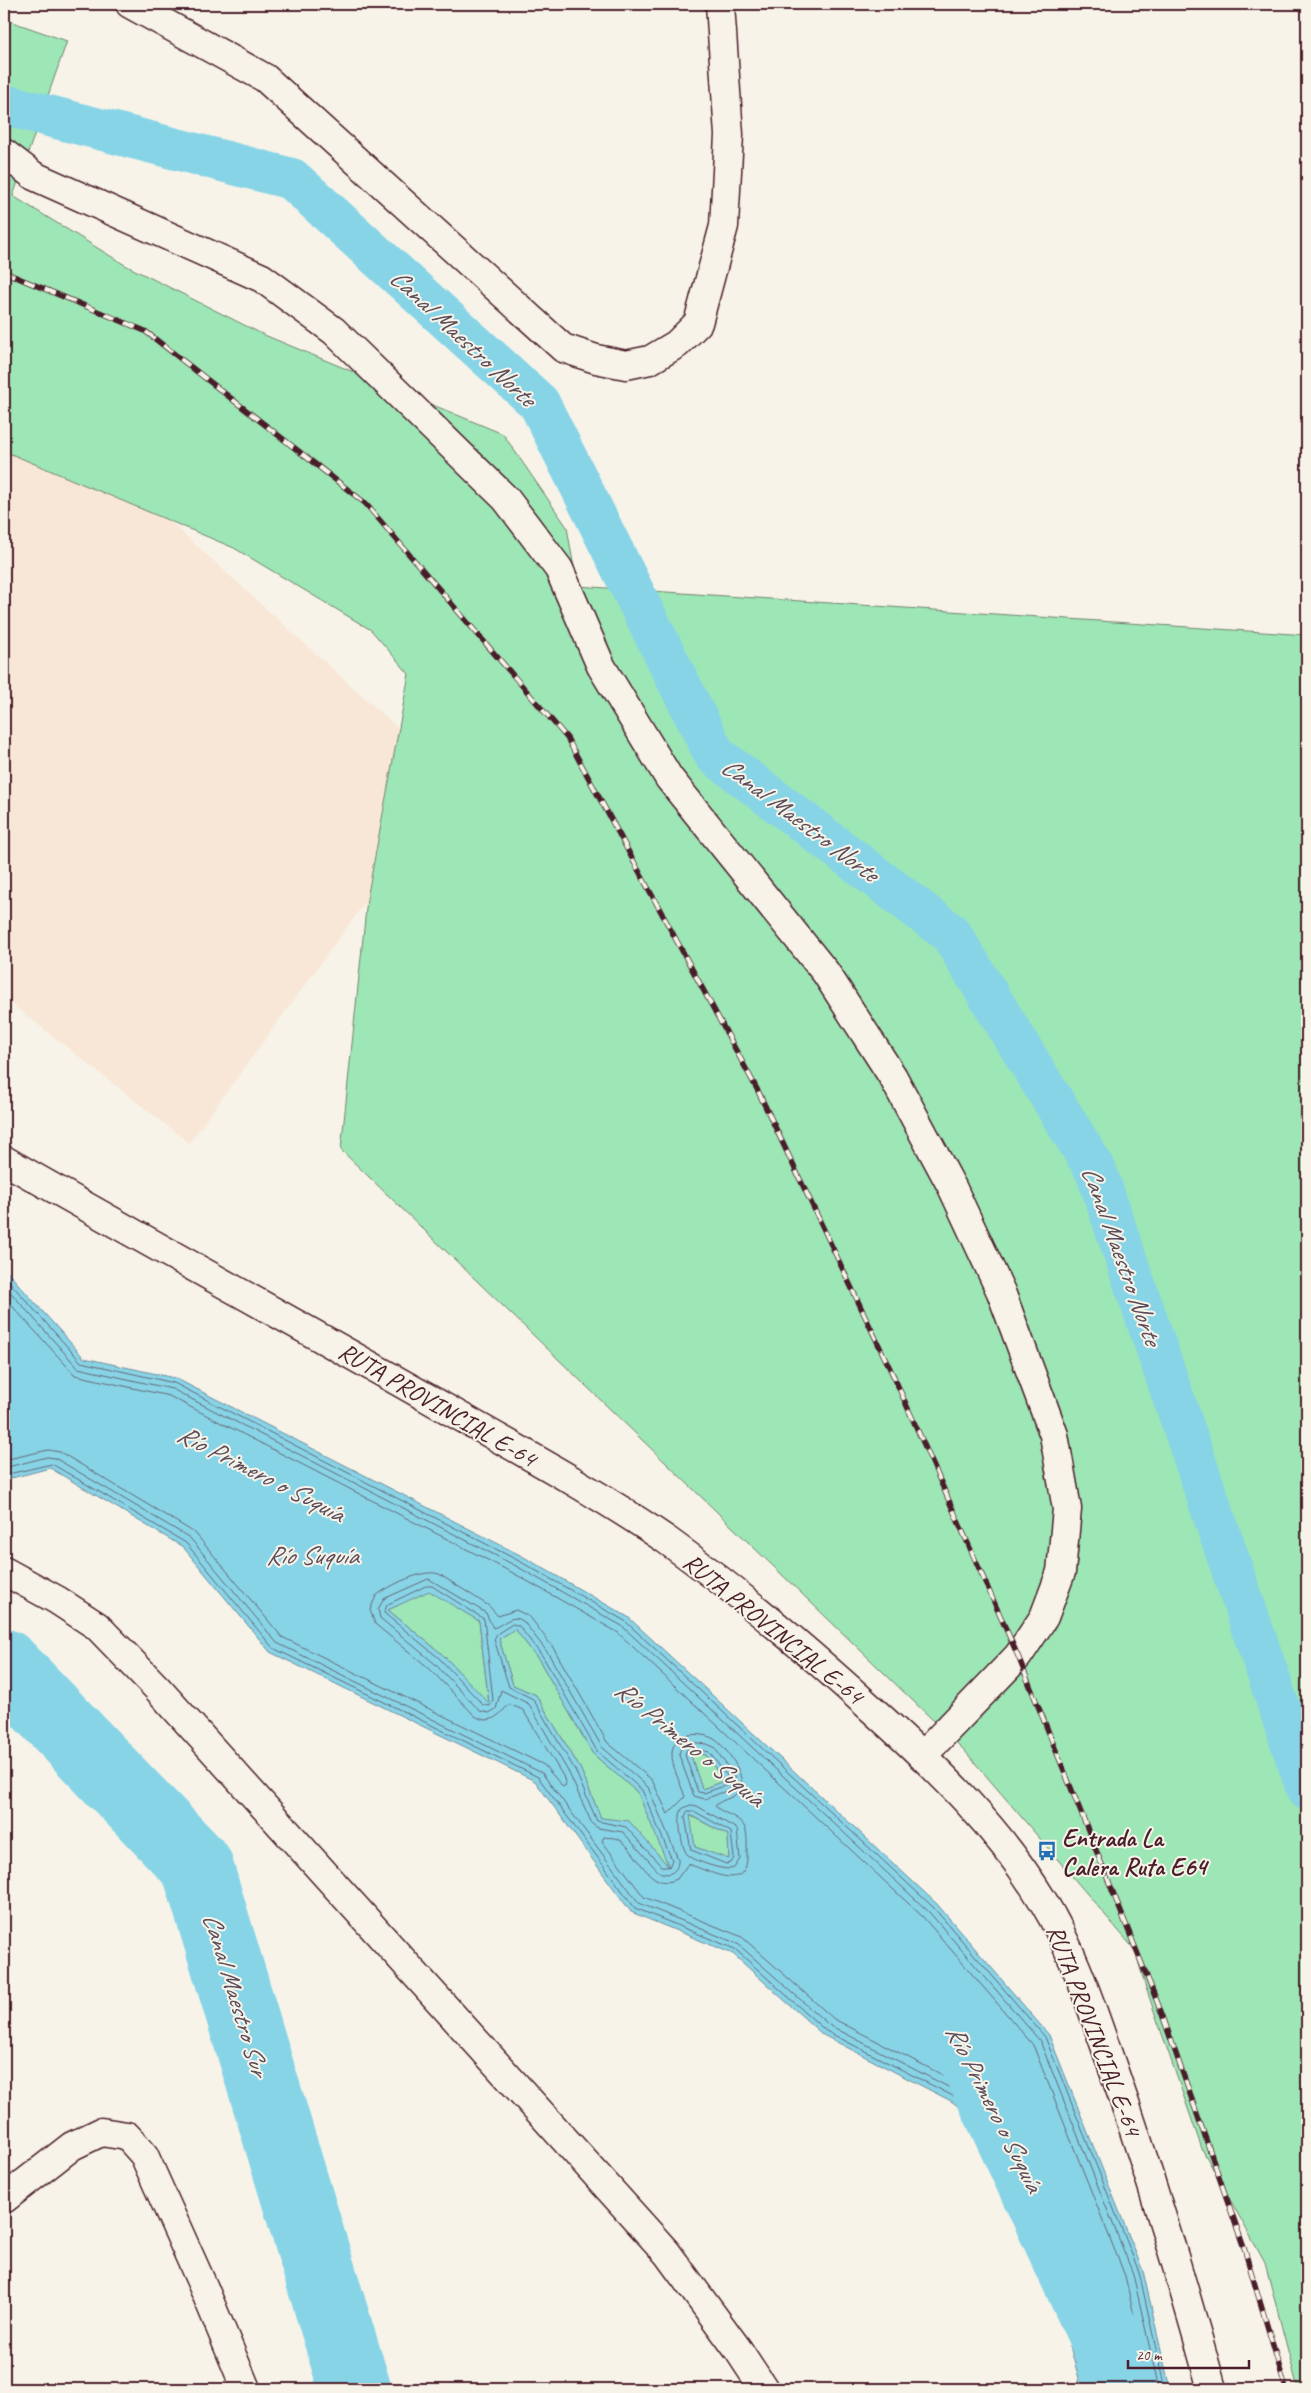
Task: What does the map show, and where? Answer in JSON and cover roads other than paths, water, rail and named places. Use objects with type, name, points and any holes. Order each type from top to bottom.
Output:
[{"type":"street","points":[[130,4],[265,78],[563,348],[596,359],[626,365],[650,360],[677,344],[698,323],[724,226],[729,135],[720,4]]},
{"type":"street","points":[[4,153],[34,176],[262,278],[334,331],[506,498],[559,569],[601,666],[669,778],[826,973],[893,1077],[952,1186],[1001,1292],[1054,1435],[1067,1509],[1061,1572],[1044,1617],[1018,1656],[922,1756]]},
{"type":"street","name":"RUTA PROVINCIAL E-64","points":[[4,1160],[484,1430],[592,1493],[655,1533],[726,1585],[801,1645],[922,1756],[1001,1840],[1042,1900],[1066,1945],[1084,1988],[1126,2104],[1212,2389]]},
{"type":"street","points":[[4,1572],[57,1600],[97,1626],[157,1688],[667,2253],[739,2351],[764,2389]]},
{"type":"street","points":[[4,2199],[72,2146],[101,2132],[128,2136],[144,2155],[203,2286],[246,2389]]},
{"type":"water","name":"Río Suquía","points":[[4,1268],[84,1358],[175,1378],[522,1556],[628,1617],[937,1904],[1049,2035],[1143,2271],[1170,2389],[1082,2389],[1058,2304],[1033,2162],[951,2101],[823,2035],[733,1954],[631,1912],[535,1781],[270,1652],[183,1547],[50,1468],[4,1480]],"holes":[[[429,1591],[479,1621],[489,1703],[442,1654],[388,1610]],[[515,1629],[539,1660],[593,1754],[638,1793],[669,1867],[629,1821],[601,1818],[580,1768],[536,1695],[513,1685],[499,1639]],[[690,1753],[706,1755],[724,1781],[702,1789]],[[690,1815],[728,1835],[729,1859],[695,1847]]]},
{"type":"waterway","name":"Canal Maestro Norte","points":[[14,107],[292,179],[539,403],[715,755],[951,934],[1096,1171],[1307,1789]]},
{"type":"waterway","name":"Canal Maestro Sur","points":[[4,1665],[197,1866],[355,2389]]},
{"type":"waterway","name":"Río Primero o Suquía","points":[[976,2060],[1113,2354],[1121,2389]]},
{"type":"railway","points":[[4,272],[145,331],[365,503],[567,738],[758,1091],[894,1377],[1018,1656],[1162,2014],[1244,2248],[1286,2389]]},
{"type":"place","name":"Entrada La Calera Ruta E64","points":[[1047,1851]]}]
